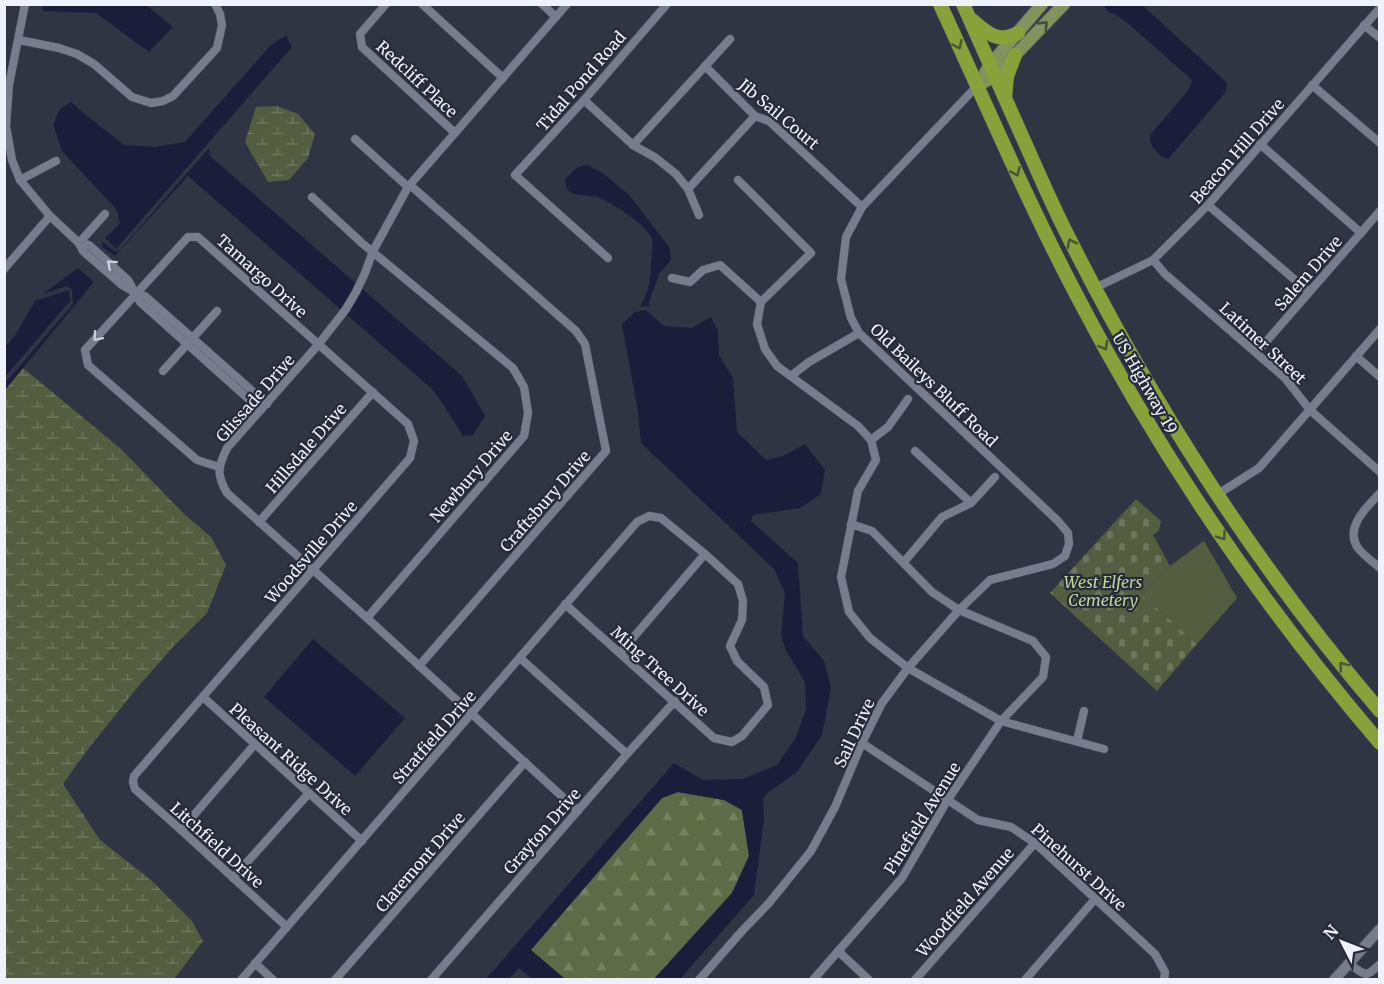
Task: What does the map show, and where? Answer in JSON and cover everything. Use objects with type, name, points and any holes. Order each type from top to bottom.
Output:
[{"type":"highway","name":"US Highway 19","points":[[939,4],[1026,195],[1071,286],[1144,417],[1202,507],[1263,595],[1298,642],[1380,742]]},
{"type":"highway","name":"US Highway 19","points":[[966,11],[1069,239],[1154,392],[1218,494],[1288,595],[1380,711]]},
{"type":"highway","points":[[966,11],[992,36],[1007,37],[1018,33]]},
{"type":"highway","points":[[1005,99],[1007,76],[1015,55]]},
{"type":"highway","points":[[1144,417],[1165,440],[1193,481],[1204,489],[1218,494]]},
{"type":"highway","points":[[1202,507],[1214,507],[1221,513],[1277,591],[1288,595]]},
{"type":"main road","points":[[992,71],[1018,33],[1042,4]]},
{"type":"main road","points":[[977,86],[992,71],[1015,55],[1064,4]]},
{"type":"street","points":[[25,4],[19,40],[7,85],[8,161],[20,180],[50,216],[79,243],[83,251],[122,285],[136,293],[140,302],[190,341],[264,407]]},
{"type":"street","name":"Redcliff Place","points":[[386,4],[360,34],[362,47],[455,133]]},
{"type":"street","points":[[422,4],[503,78]]},
{"type":"street","points":[[542,4],[556,17]]},
{"type":"street","name":"Glissade Drive","points":[[567,4],[409,186],[373,251],[356,292],[336,323],[227,448],[219,467],[220,481],[226,493],[578,811]]},
{"type":"street","name":"Tidal Pond Road","points":[[608,258],[515,175],[667,4]]},
{"type":"street","points":[[19,40],[77,54],[94,64],[132,97],[151,103],[163,101],[174,96],[217,48],[222,24],[215,5]]},
{"type":"street","name":"Beacon Hill Drive","points":[[1095,288],[1153,260],[1208,205],[1380,8]]},
{"type":"street","points":[[1364,25],[1380,38]]},
{"type":"street","points":[[633,145],[730,39]]},
{"type":"street","name":"Jib Sail Court","points":[[705,66],[755,116],[769,121],[862,207]]},
{"type":"street","points":[[1312,85],[1380,143]]},
{"type":"street","name":"Old Baileys Bluff Road","points":[[977,86],[862,207],[846,237],[841,279],[852,318],[859,333],[1058,521],[1068,533],[1069,544]]},
{"type":"street","points":[[584,100],[633,145],[656,158],[675,174],[688,189],[699,215]]},
{"type":"street","points":[[688,189],[755,116]]},
{"type":"street","points":[[355,139],[409,186]]},
{"type":"street","points":[[1260,144],[1360,233]]},
{"type":"street","points":[[20,180],[56,161]]},
{"type":"street","points":[[738,180],[811,253],[761,302],[757,324],[765,350],[777,366],[858,426],[871,440],[876,460],[858,491],[841,577],[849,612],[870,638],[908,668],[1001,721],[1104,749]]},
{"type":"street","name":"Craftsbury Drive","points":[[409,186],[576,331],[585,344],[606,451],[419,666]]},
{"type":"street","name":"Newbury Drive","points":[[312,197],[513,368],[524,387],[528,413],[525,436],[367,618]]},
{"type":"street","points":[[1208,205],[1309,292]]},
{"type":"street","name":"Salem Drive","points":[[1257,352],[1380,211]]},
{"type":"street","points":[[79,243],[105,214]]},
{"type":"street","points":[[4,269],[50,216]]},
{"type":"street","name":"Tamargo Drive","points":[[219,467],[197,460],[88,365],[86,350],[188,237],[198,237],[318,345]]},
{"type":"street","name":"Latimer Street","points":[[1153,260],[1165,274],[1285,378],[1310,410],[1380,472]]},
{"type":"street","points":[[672,278],[690,282],[703,270],[720,265],[761,302]]},
{"type":"street","points":[[163,371],[217,311]]},
{"type":"street","points":[[1218,494],[1259,468],[1380,329]]},
{"type":"street","points":[[791,376],[809,362],[859,333]]},
{"type":"street","name":"Woodsville Drive","points":[[133,782],[134,776],[410,458],[414,441],[408,424],[318,345]]},
{"type":"street","points":[[1356,356],[1380,377]]},
{"type":"street","name":"Hillsdale Drive","points":[[259,522],[373,392]]},
{"type":"street","points":[[871,440],[888,427],[908,399]]},
{"type":"street","points":[[915,450],[971,503]]},
{"type":"street","points":[[904,562],[942,517],[971,503],[995,477]]},
{"type":"street","points":[[1380,493],[1356,521],[1353,535],[1357,547],[1380,568]]},
{"type":"street","name":"Stratfield Drive","points":[[241,980],[637,522],[649,516],[661,518],[705,554]]},
{"type":"street","name":"Pinefield Avenue","points":[[813,980],[902,878],[947,801],[1001,721],[1043,678],[1046,657],[1033,640],[959,610],[932,591],[873,531],[851,524]]},
{"type":"street","name":"Sail Drive","points":[[699,980],[769,903],[811,851],[835,807],[882,703],[908,668],[959,610],[990,580],[1053,564],[1065,556],[1069,544]]},
{"type":"street","points":[[620,653],[705,554]]},
{"type":"street","name":"Ming Tree Drive","points":[[565,604],[714,738],[732,742],[742,736],[768,705],[764,687],[737,661],[730,646],[742,620],[743,601],[738,584],[705,554]]},
{"type":"street","points":[[520,658],[627,754]]},
{"type":"street","name":"Pleasant Ridge Drive","points":[[203,697],[362,841]]},
{"type":"street","name":"Grayton Drive","points":[[431,980],[675,701]]},
{"type":"street","points":[[1077,741],[1084,711]]},
{"type":"street","name":"Pinehurst Drive","points":[[862,743],[978,820],[1011,826],[1035,843],[1155,954],[1165,972],[1164,980]]},
{"type":"street","points":[[181,830],[255,744]]},
{"type":"street","name":"Claremont Drive","points":[[335,980],[525,762]]},
{"type":"street","name":"Litchfield Drive","points":[[133,782],[135,789],[287,927]]},
{"type":"street","points":[[233,878],[309,793]]},
{"type":"street","name":"Woodfield Avenue","points":[[915,980],[1035,843]]},
{"type":"street","points":[[1025,980],[1095,898]]},
{"type":"street","points":[[1334,980],[1380,921]]},
{"type":"street","points":[[1348,963],[1380,929]]},
{"type":"street","points":[[838,951],[869,980]]},
{"type":"street","points":[[255,963],[273,980]]},
{"type":"street","points":[[1348,963],[1366,974],[1380,964]]},
{"type":"green space","points":[[277,106],[298,114],[315,134],[308,158],[289,180],[268,182],[245,142],[256,107]]},
{"type":"green space","points":[[23,368],[121,449],[184,514],[211,537],[226,565],[207,613],[136,689],[63,784],[100,840],[151,880],[192,921],[203,941],[174,979],[5,980],[4,390]]},
{"type":"green space","name":"West Elfers Cemetery","points":[[1136,499],[1161,521],[1159,530],[1153,535],[1170,566],[1141,594],[1197,644],[1157,691],[1050,593]]},
{"type":"green space","points":[[1204,541],[1237,598],[1197,644],[1141,594],[1170,566]]},
{"type":"green space","points":[[678,792],[724,800],[742,810],[749,856],[732,893],[654,979],[565,979],[530,950],[662,798]]},
{"type":"water","points":[[42,5],[146,5],[173,27],[149,52],[96,13],[43,11]]},
{"type":"water","points":[[1104,5],[1142,5],[1227,84],[1225,93],[1168,159],[1155,150],[1150,135],[1187,92],[1192,80],[1131,26],[1115,14],[1108,12]]},
{"type":"water","points":[[286,35],[292,47],[116,249],[105,238],[120,223],[116,209],[62,151],[53,124],[60,109],[71,102],[124,145],[155,147],[185,142],[271,45]]},
{"type":"water","points":[[209,148],[210,156],[462,376],[485,416],[473,435],[463,436],[432,389],[188,176],[115,256],[102,247],[103,242],[114,251],[119,251]]},
{"type":"water","points":[[588,165],[604,174],[630,196],[670,248],[671,260],[659,274],[649,307],[640,307],[646,296],[650,280],[652,239],[644,228],[611,203],[597,197],[569,191],[565,179],[578,167]]},
{"type":"water","points":[[78,268],[94,282],[5,390],[5,383],[73,304],[72,290],[67,286],[43,294]]},
{"type":"water","points":[[69,290],[70,301],[5,377],[5,347],[14,337],[35,301]]},
{"type":"water","points":[[646,310],[664,326],[692,328],[711,317],[718,331],[719,355],[733,378],[737,432],[766,460],[783,456],[805,444],[825,470],[821,494],[800,508],[753,515],[751,521],[798,563],[803,636],[824,661],[831,688],[822,735],[797,772],[763,798],[764,820],[754,895],[680,979],[654,979],[732,893],[749,856],[742,810],[724,800],[678,792],[662,798],[531,950],[565,979],[532,979],[519,968],[509,979],[486,979],[674,763],[703,780],[743,779],[777,765],[796,737],[806,709],[805,682],[786,651],[781,635],[785,593],[774,569],[641,443],[638,412],[622,324],[635,312]]},
{"type":"water","points":[[313,639],[405,718],[355,776],[264,697]]}]
